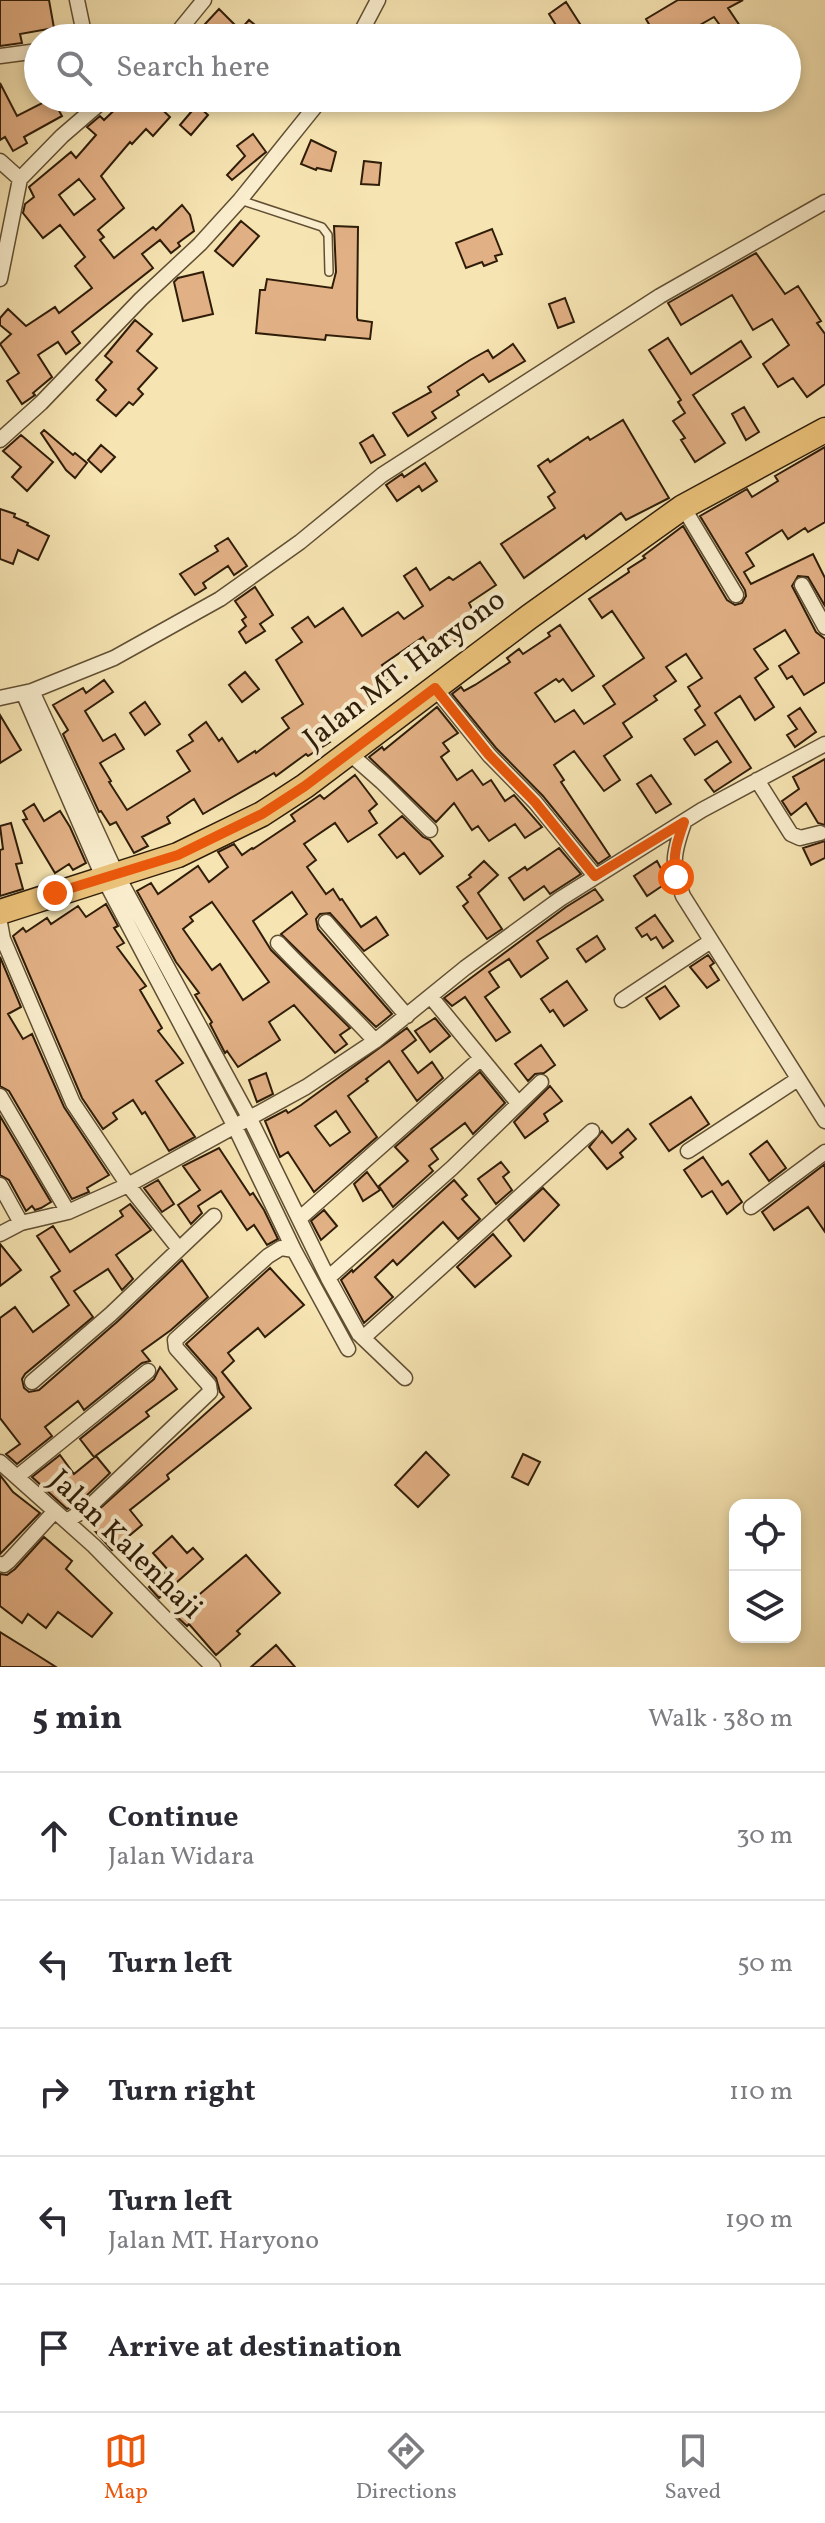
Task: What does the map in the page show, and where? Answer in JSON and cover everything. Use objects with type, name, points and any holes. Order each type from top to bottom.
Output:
[{"type":"main road","name":"Jalan MT. Haryono","points":[[0,912],[178,855],[262,814],[683,507],[824,434]]},
{"type":"street","points":[[77,0],[82,24]]},
{"type":"street","points":[[185,24],[204,0]]},
{"type":"street","points":[[365,24],[378,0]]},
{"type":"street","points":[[0,56],[24,53]]},
{"type":"street","points":[[0,279],[20,179],[90,112]]},
{"type":"street","points":[[0,440],[41,403],[240,200],[311,112]]},
{"type":"street","points":[[0,161],[20,179]]},
{"type":"street","points":[[0,698],[28,692],[114,658],[220,599],[300,542],[382,475],[660,296],[825,202]]},
{"type":"street","points":[[683,507],[736,595]]},
{"type":"street","points":[[802,585],[825,627]]},
{"type":"street","points":[[435,688],[595,876]]},
{"type":"street","points":[[28,692],[110,875],[294,1250],[348,1349]]},
{"type":"street","points":[[0,1234],[21,1223],[68,1212],[128,1185],[306,1087],[375,1041],[520,928],[595,876],[757,780],[825,744]]},
{"type":"street","points":[[349,753],[430,830]]},
{"type":"street","points":[[757,780],[791,834],[800,838],[820,833]]},
{"type":"street","points":[[684,822],[674,849],[673,862],[683,896],[825,1121]]},
{"type":"street","points":[[110,875],[250,1119],[328,1278],[363,1338],[405,1378]]},
{"type":"street","points":[[326,922],[407,1016]]},
{"type":"street","points":[[0,923],[7,949],[73,1103],[128,1185],[179,1249]]},
{"type":"street","points":[[622,1000],[711,941]]},
{"type":"street","points":[[278,943],[375,1041]]},
{"type":"street","points":[[431,997],[518,1103]]},
{"type":"street","points":[[299,1219],[481,1058]]},
{"type":"street","points":[[688,1151],[798,1079]]},
{"type":"street","points":[[328,1278],[452,1168],[541,1082]]},
{"type":"street","points":[[0,1096],[68,1212]]},
{"type":"street","points":[[363,1338],[592,1131]]},
{"type":"street","points":[[751,1207],[825,1152]]},
{"type":"street","points":[[0,1185],[21,1223]]},
{"type":"street","points":[[32,1382],[214,1216]]},
{"type":"street","points":[[0,1564],[4,1565],[61,1516],[89,1507],[210,1392],[209,1385],[176,1348],[174,1343],[177,1337],[268,1256],[281,1248],[294,1250]]},
{"type":"street","points":[[17,1477],[148,1371]]},
{"type":"street","name":"Jalan Kalenhaji","points":[[0,1462],[61,1516],[213,1667]]},
{"type":"lane","points":[[240,200],[322,227],[328,235],[329,272]]},
{"type":"building","points":[[0,0],[49,0],[53,24],[24,24],[24,33],[20,34],[22,43],[0,46]]},
{"type":"building","points":[[678,0],[743,0],[728,8],[739,24],[719,24],[714,17],[702,24],[649,24],[646,19]]},
{"type":"building","points":[[566,2],[580,24],[555,24],[549,14]]},
{"type":"building","points":[[219,9],[234,24],[205,24]]},
{"type":"building","points":[[0,83],[17,116],[25,112],[60,112],[62,116],[24,137],[27,143],[13,151],[5,137],[0,140]]},
{"type":"building","points":[[112,112],[165,112],[170,117],[153,136],[146,129],[132,144],[130,142],[101,176],[124,208],[98,230],[104,237],[100,240],[114,258],[153,227],[156,230],[182,205],[190,215],[194,231],[171,253],[160,240],[142,254],[153,268],[72,332],[80,343],[66,354],[58,342],[38,355],[52,377],[22,404],[7,381],[19,373],[0,344],[11,334],[0,325],[0,318],[8,309],[26,326],[55,307],[59,313],[92,288],[75,266],[85,257],[60,225],[43,238],[23,213],[25,204],[34,197],[29,187],[71,152],[76,158],[96,135],[87,127],[100,116],[104,120]],"holes":[[[79,179],[95,199],[74,215],[59,195]]]},
{"type":"building","points":[[191,112],[208,115],[191,135],[180,125]]},
{"type":"building","points":[[253,134],[266,152],[232,180],[227,175],[245,156],[237,146]]},
{"type":"building","points":[[311,140],[336,152],[331,171],[316,170],[301,164]]},
{"type":"building","points":[[364,161],[381,163],[379,185],[361,184]]},
{"type":"building","points":[[241,221],[259,236],[233,266],[215,251]]},
{"type":"building","points":[[334,226],[358,227],[357,317],[358,320],[372,322],[370,339],[326,335],[325,340],[256,333],[260,290],[265,290],[267,279],[332,288],[336,272]]},
{"type":"building","points":[[492,229],[502,254],[495,256],[497,261],[466,268],[456,243]]},
{"type":"building","points":[[756,253],[785,294],[798,286],[821,321],[817,323],[825,334],[825,384],[807,397],[793,378],[778,387],[763,364],[789,345],[772,319],[753,330],[732,295],[681,325],[668,303]]},
{"type":"building","points":[[203,272],[213,314],[183,321],[174,282],[178,278]]},
{"type":"building","points":[[565,298],[574,322],[558,328],[549,304]]},
{"type":"building","points":[[135,320],[152,334],[137,351],[157,368],[138,389],[143,394],[133,405],[129,402],[116,416],[97,400],[106,390],[96,380],[112,362],[105,356]]},
{"type":"building","points":[[668,338],[691,374],[741,341],[751,357],[693,395],[725,443],[695,462],[681,440],[685,438],[673,421],[685,413],[678,402],[681,400],[649,350]]},
{"type":"building","points":[[513,344],[525,361],[489,382],[483,374],[457,391],[459,395],[432,412],[436,418],[408,436],[393,413],[431,392],[428,387],[470,360],[488,350],[493,358]]},
{"type":"building","points":[[744,407],[759,432],[746,440],[732,414]]},
{"type":"building","points":[[623,420],[669,498],[626,520],[621,513],[524,578],[501,544],[555,508],[548,497],[555,492],[538,466]]},
{"type":"building","points":[[44,430],[87,463],[75,478],[41,433]]},
{"type":"building","points":[[21,435],[53,462],[27,491],[12,477],[21,467],[3,451]]},
{"type":"building","points":[[373,435],[385,455],[371,463],[360,443]]},
{"type":"building","points":[[101,445],[115,457],[101,472],[88,460]]},
{"type":"building","points":[[825,447],[825,522],[808,532],[805,528],[788,539],[782,530],[746,553],[754,566],[744,572],[751,584],[813,554],[825,578],[825,606],[808,577],[798,576],[792,586],[816,632],[825,639],[825,682],[804,695],[792,676],[787,679],[779,666],[799,653],[785,630],[754,649],[768,669],[755,678],[774,707],[755,720],[740,696],[715,713],[751,768],[714,792],[705,780],[731,762],[717,741],[695,755],[684,739],[705,725],[695,710],[700,706],[688,687],[702,678],[686,654],[666,667],[676,681],[654,696],[657,700],[623,723],[632,737],[604,756],[620,780],[604,791],[574,751],[554,765],[564,780],[561,782],[610,856],[598,864],[543,796],[496,748],[452,694],[461,687],[464,691],[475,685],[510,662],[507,658],[519,649],[523,654],[550,636],[548,633],[560,625],[594,676],[572,691],[563,679],[559,682],[556,679],[535,693],[555,722],[574,710],[584,724],[615,704],[603,686],[644,658],[612,611],[602,618],[589,599],[629,572],[628,569],[645,558],[643,556],[683,526],[727,600],[735,605],[742,603],[745,590],[700,516],[747,489],[752,497],[778,481],[775,476]]},
{"type":"building","points":[[425,463],[437,481],[422,491],[419,486],[397,501],[386,485]]},
{"type":"building","points":[[0,509],[15,514],[14,517],[49,536],[38,560],[18,550],[13,564],[0,559]]},
{"type":"building","points":[[228,538],[247,566],[234,575],[228,566],[203,583],[206,588],[195,595],[180,574],[218,551],[215,546]]},
{"type":"building","points":[[480,562],[496,585],[469,603],[474,613],[451,629],[458,639],[434,653],[423,637],[382,665],[390,677],[368,692],[374,702],[325,736],[330,742],[308,756],[306,754],[276,776],[274,773],[203,814],[194,799],[167,817],[170,823],[142,837],[148,846],[134,853],[116,822],[110,825],[99,812],[63,734],[68,730],[53,705],[83,688],[86,693],[104,680],[113,692],[85,711],[103,741],[115,734],[124,749],[100,763],[127,810],[190,771],[177,751],[193,741],[189,735],[206,722],[219,741],[222,738],[238,762],[256,753],[289,728],[282,718],[303,704],[276,660],[302,642],[292,628],[308,617],[315,627],[343,608],[362,636],[398,612],[404,619],[423,606],[404,576],[416,568],[430,590],[449,577],[453,580]]},
{"type":"building","points":[[255,587],[273,615],[260,624],[265,631],[246,643],[239,632],[246,626],[242,620],[246,617],[235,601]]},
{"type":"building","points":[[245,672],[259,689],[242,702],[229,685]]},
{"type":"building","points":[[145,702],[160,724],[145,735],[130,713]]},
{"type":"building","points":[[437,707],[458,733],[443,743],[449,751],[441,757],[457,780],[472,770],[483,785],[491,780],[505,801],[514,795],[542,827],[525,838],[515,824],[489,841],[478,826],[472,830],[454,803],[436,822],[369,757],[382,747],[384,750]]},
{"type":"building","points":[[800,708],[816,732],[795,747],[787,735],[797,729],[788,716]]},
{"type":"building","points":[[0,715],[21,750],[0,763]]},
{"type":"building","points":[[825,759],[825,825],[818,823],[806,803],[791,815],[782,801],[799,789],[793,777]]},
{"type":"building","points":[[355,775],[377,804],[369,811],[377,823],[348,842],[335,823],[304,844],[316,860],[307,867],[326,894],[333,889],[361,927],[376,917],[388,935],[364,951],[330,913],[320,914],[316,919],[318,929],[392,1014],[376,1027],[281,934],[307,914],[292,892],[253,921],[271,950],[350,1028],[340,1035],[347,1044],[335,1053],[294,1005],[269,1022],[280,1040],[238,1067],[227,1051],[225,1053],[210,1024],[212,1022],[195,995],[199,993],[176,962],[137,891],[151,883],[158,894],[198,866],[209,882],[228,867],[218,852],[234,844],[242,855],[295,821],[291,815],[320,795],[324,799]],"holes":[[[212,902],[269,982],[243,1000],[220,964],[212,970],[183,929],[193,921],[190,917]]]},
{"type":"building","points":[[651,775],[671,804],[656,813],[637,784]]},
{"type":"building","points":[[34,804],[44,821],[60,811],[86,863],[73,870],[69,864],[55,873],[23,820],[27,819],[23,811]]},
{"type":"building","points":[[402,816],[443,856],[420,874],[404,853],[397,858],[379,835]]},
{"type":"building","points":[[11,823],[22,863],[16,864],[23,889],[0,896],[0,850],[3,849],[0,826]]},
{"type":"building","points":[[825,841],[825,858],[811,865],[803,848]]},
{"type":"building","points":[[559,848],[581,874],[550,894],[544,886],[524,900],[509,878],[525,867],[527,870]]},
{"type":"building","points":[[484,861],[498,875],[478,893],[502,929],[487,939],[463,906],[468,902],[457,887],[471,877],[469,875]]},
{"type":"building","points":[[657,861],[668,882],[647,896],[634,876]]},
{"type":"building","points":[[595,889],[603,900],[537,941],[548,958],[521,977],[509,959],[489,972],[499,987],[485,997],[510,1032],[496,1041],[465,997],[452,1006],[444,998],[566,907]]},
{"type":"building","points":[[106,904],[118,926],[114,928],[124,943],[117,947],[146,986],[140,990],[162,1028],[158,1031],[183,1063],[156,1081],[195,1137],[169,1151],[145,1112],[142,1114],[133,1100],[113,1113],[117,1119],[103,1129],[82,1098],[13,936],[23,928],[26,932],[47,918],[51,924],[78,906],[86,917]]},
{"type":"building","points":[[655,915],[673,941],[663,948],[656,937],[651,940],[647,934],[642,937],[636,928]]},
{"type":"building","points":[[597,936],[605,949],[586,962],[577,949]]},
{"type":"building","points":[[708,955],[714,963],[710,966],[719,980],[707,988],[690,967]]},
{"type":"building","points":[[0,957],[21,1007],[8,1014],[23,1039],[32,1034],[64,1107],[109,1175],[87,1188],[89,1192],[72,1199],[9,1091],[0,1086]]},
{"type":"building","points":[[567,981],[587,1010],[564,1026],[541,999]]},
{"type":"building","points":[[665,986],[679,1006],[660,1019],[646,998]]},
{"type":"building","points":[[435,1018],[450,1036],[430,1052],[415,1031]]},
{"type":"building","points":[[407,1028],[416,1040],[402,1051],[418,1073],[432,1062],[443,1078],[417,1101],[389,1061],[366,1079],[368,1081],[348,1096],[377,1137],[314,1192],[288,1152],[280,1157],[265,1121],[301,1105]],"holes":[[[336,1111],[350,1132],[330,1146],[315,1126]]]},
{"type":"building","points":[[541,1045],[555,1065],[544,1073],[535,1074],[528,1081],[515,1064]]},
{"type":"building","points":[[480,1072],[505,1103],[473,1134],[465,1123],[431,1149],[438,1159],[429,1166],[433,1171],[393,1207],[379,1186],[408,1161],[395,1147]]},
{"type":"building","points":[[266,1073],[273,1094],[257,1102],[249,1080]]},
{"type":"building","points":[[550,1086],[562,1101],[544,1114],[548,1121],[525,1138],[514,1122]]},
{"type":"building","points":[[691,1097],[709,1124],[669,1151],[650,1124]]},
{"type":"building","points":[[0,1116],[51,1202],[41,1208],[35,1210],[32,1206],[26,1211],[9,1180],[0,1175]]},
{"type":"building","points":[[628,1129],[636,1139],[620,1153],[623,1157],[607,1169],[589,1147],[602,1131],[612,1143]]},
{"type":"building","points":[[767,1141],[786,1168],[769,1181],[750,1154]]},
{"type":"building","points":[[219,1148],[250,1195],[253,1193],[278,1239],[267,1245],[254,1225],[247,1230],[221,1191],[198,1206],[202,1213],[191,1224],[178,1205],[200,1190],[183,1166]]},
{"type":"building","points":[[703,1157],[722,1185],[728,1181],[742,1202],[727,1214],[712,1191],[702,1197],[684,1170]]},
{"type":"building","points":[[501,1162],[509,1172],[503,1177],[512,1190],[496,1204],[478,1179]]},
{"type":"building","points":[[825,1164],[825,1232],[808,1207],[774,1230],[762,1212]]},
{"type":"building","points":[[367,1172],[380,1190],[363,1201],[354,1184]]},
{"type":"building","points":[[158,1180],[174,1204],[162,1212],[144,1188]]},
{"type":"building","points":[[454,1180],[467,1195],[462,1199],[480,1219],[458,1239],[443,1222],[397,1265],[393,1260],[375,1277],[393,1297],[364,1323],[341,1280]]},
{"type":"building","points":[[543,1188],[559,1205],[524,1241],[508,1220]]},
{"type":"building","points":[[130,1204],[151,1230],[116,1255],[133,1279],[122,1290],[108,1269],[74,1291],[93,1317],[25,1374],[22,1379],[24,1388],[29,1392],[39,1390],[182,1260],[208,1297],[142,1351],[150,1361],[142,1363],[84,1410],[78,1401],[45,1427],[52,1436],[17,1464],[6,1454],[20,1444],[0,1418],[0,1318],[15,1307],[33,1332],[69,1305],[51,1277],[60,1271],[37,1236],[53,1226],[70,1252],[123,1216],[120,1211]]},
{"type":"building","points":[[324,1210],[337,1226],[321,1240],[311,1221]]},
{"type":"building","points":[[493,1234],[511,1256],[475,1287],[457,1267]]},
{"type":"building","points":[[0,1244],[21,1270],[0,1286]]},
{"type":"building","points":[[270,1268],[304,1305],[265,1337],[258,1328],[228,1353],[234,1361],[222,1372],[251,1408],[167,1475],[169,1479],[130,1510],[142,1525],[112,1550],[86,1521],[224,1397],[216,1378],[186,1344]]},
{"type":"building","points":[[160,1367],[177,1389],[146,1412],[149,1416],[94,1457],[80,1439],[154,1379]]},
{"type":"building","points":[[426,1452],[449,1475],[418,1507],[395,1485]]},
{"type":"building","points":[[523,1454],[540,1462],[528,1485],[512,1477]]},
{"type":"building","points":[[60,1455],[74,1474],[96,1456],[110,1473],[83,1499],[67,1509],[32,1477]]},
{"type":"building","points":[[0,1475],[13,1492],[40,1513],[0,1554]]},
{"type":"building","points":[[172,1536],[187,1553],[193,1548],[203,1559],[159,1598],[149,1587],[168,1570],[153,1553]]},
{"type":"building","points":[[44,1537],[72,1561],[66,1569],[112,1613],[92,1637],[58,1612],[46,1628],[28,1614],[22,1623],[0,1606],[0,1574],[7,1575],[15,1569]]},
{"type":"building","points":[[246,1555],[280,1593],[237,1631],[240,1634],[216,1655],[189,1624],[187,1626],[175,1615]]},
{"type":"building","points":[[0,1632],[37,1655],[56,1667],[0,1667]]},
{"type":"building","points":[[276,1645],[295,1667],[251,1667]]},
{"type":"route","points":[[55,893],[178,855],[262,814],[305,786],[435,688],[595,876],[684,822],[674,849],[676,877]]}]
